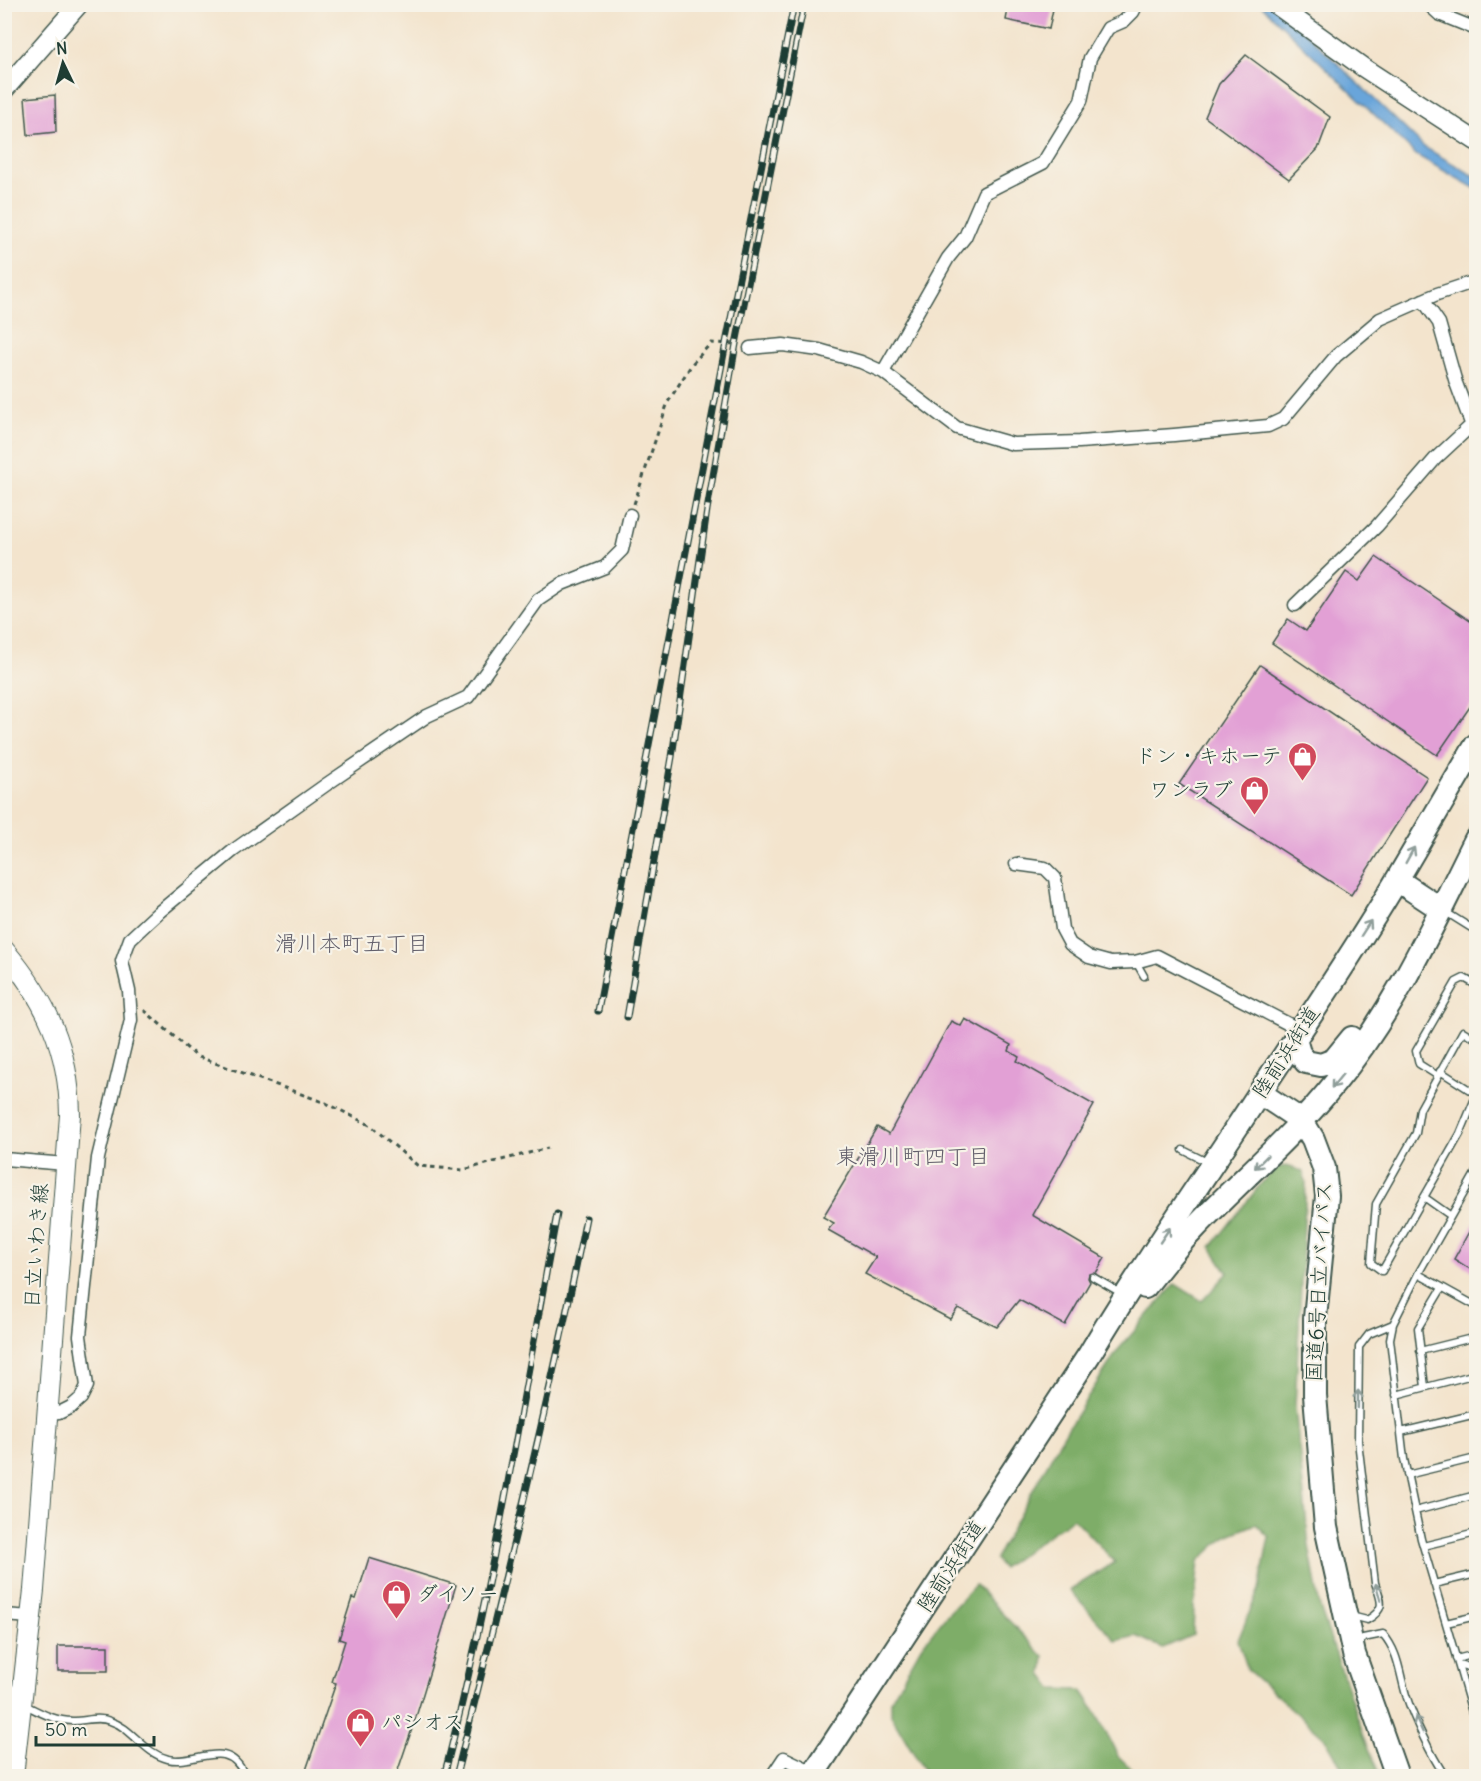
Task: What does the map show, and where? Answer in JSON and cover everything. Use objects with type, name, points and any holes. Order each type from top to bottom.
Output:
[{"type":"highway","name":"陸前浜街道","points":[[814,1775],[1089,1355],[1124,1294],[1260,1093],[1397,880],[1476,745]]},
{"type":"highway","points":[[1424,831],[1439,823],[1462,787],[1476,773]]},
{"type":"highway","name":"陸前浜街道","points":[[1089,1355],[1191,1232],[1302,1121],[1335,1084],[1368,1040],[1394,998],[1476,839]]},
{"type":"highway","points":[[1397,880],[1441,909]]},
{"type":"highway","points":[[1298,1034],[1299,1053],[1306,1062],[1321,1065],[1334,1060],[1370,1015],[1394,998]]},
{"type":"highway","name":"国道6号日立バイパス","points":[[1260,1093],[1302,1121],[1324,1168],[1327,1196],[1316,1318],[1314,1395],[1326,1527],[1354,1654],[1397,1776]]},
{"type":"main road","name":"日立いわき線","points":[[4,950],[33,988],[52,1021],[62,1049],[70,1098],[32,1617],[17,1699],[13,1776]]},
{"type":"street","points":[[4,90],[79,4]]},
{"type":"street","points":[[883,372],[948,258],[965,237],[984,193],[1043,163],[1081,101],[1090,58],[1108,28],[1124,21],[1137,4]]},
{"type":"street","points":[[1275,4],[1364,68],[1476,141]]},
{"type":"street","points":[[1428,4],[1439,14],[1476,29]]},
{"type":"street","points":[[750,348],[783,345],[819,350],[861,362],[883,372],[957,428],[1013,444],[1174,435],[1268,426],[1283,419],[1336,356],[1380,318],[1476,281]]},
{"type":"street","points":[[1295,605],[1377,526],[1435,459],[1474,424],[1456,383],[1438,323],[1423,300]]},
{"type":"street","points":[[48,1414],[60,1413],[71,1407],[81,1398],[87,1386],[80,1336],[98,1158],[131,1020],[130,997],[122,961],[130,939],[234,850],[427,716],[468,697],[538,600],[562,584],[605,567],[622,550],[630,515]]},
{"type":"street","points":[[1016,864],[1045,868],[1055,878],[1062,929],[1070,944],[1089,957],[1111,963],[1135,962],[1157,956],[1298,1034]]},
{"type":"street","points":[[4,1159],[66,1164]]},
{"type":"street","points":[[4,1615],[32,1617]]},
{"type":"street","points":[[772,1776],[784,1758],[814,1775]]},
{"type":"lane","points":[[1441,909],[1476,931]]},
{"type":"lane","points":[[1135,962],[1144,976]]},
{"type":"lane","points":[[1476,985],[1464,978],[1456,982],[1416,1051],[1419,1064],[1439,1073],[1476,1095],[1460,1134],[1382,1271],[1371,1263],[1376,1204],[1416,1133],[1420,1109],[1439,1073],[1463,1031],[1476,1039]]},
{"type":"lane","points":[[1183,1150],[1213,1164]]},
{"type":"lane","points":[[1476,1172],[1418,1274],[1393,1324],[1390,1339],[1407,1475],[1423,1546],[1476,1726]]},
{"type":"lane","points":[[1424,1197],[1451,1216]]},
{"type":"lane","points":[[1418,1274],[1476,1306]]},
{"type":"lane","points":[[1093,1277],[1124,1294]]},
{"type":"lane","points":[[1425,1388],[1418,1328],[1442,1287]]},
{"type":"lane","points":[[1346,1579],[1351,1609],[1355,1617],[1366,1620],[1375,1615],[1381,1608],[1381,1600],[1375,1583],[1358,1441],[1359,1347],[1369,1334],[1393,1324]]},
{"type":"lane","points":[[1420,1351],[1476,1337]]},
{"type":"lane","points":[[1396,1395],[1476,1374]]},
{"type":"lane","points":[[1401,1432],[1476,1414]]},
{"type":"lane","points":[[1407,1475],[1476,1458]]},
{"type":"lane","points":[[1415,1510],[1476,1495]]},
{"type":"lane","points":[[1326,1527],[1342,1559]]},
{"type":"lane","points":[[1423,1546],[1476,1533]]},
{"type":"lane","points":[[1434,1584],[1476,1574]]},
{"type":"lane","points":[[1446,1623],[1476,1616]]},
{"type":"lane","points":[[1354,1654],[1363,1638],[1383,1634],[1393,1646],[1407,1697],[1437,1764],[1445,1776]]},
{"type":"lane","points":[[1457,1661],[1476,1654]]},
{"type":"lane","points":[[1457,1661],[1476,1669]]},
{"type":"lane","points":[[17,1699],[52,1719],[110,1720],[121,1726],[146,1749],[157,1756],[171,1760],[184,1760],[208,1753],[219,1754],[237,1764],[245,1776]]},
{"type":"path","points":[[630,515],[668,402],[692,364],[711,343],[726,343],[750,348]]},
{"type":"path","points":[[130,997],[196,1056],[326,1103],[370,1125],[418,1166],[462,1170],[548,1148]]},
{"type":"green space","points":[[1289,1166],[1303,1172],[1306,1183],[1295,1407],[1309,1546],[1320,1608],[1380,1776],[1347,1776],[1325,1738],[1248,1670],[1238,1640],[1259,1589],[1269,1537],[1256,1524],[1226,1536],[1199,1561],[1193,1635],[1163,1648],[1136,1636],[1116,1641],[1070,1590],[1115,1562],[1073,1518],[1002,1568],[995,1559],[1060,1441],[1118,1350],[1175,1284],[1202,1301],[1228,1273],[1211,1247],[1264,1180],[1277,1167]]},
{"type":"green space","points":[[975,1585],[1044,1657],[1042,1674],[1053,1689],[1081,1690],[1095,1711],[1118,1756],[1139,1776],[927,1776],[891,1715],[891,1700],[921,1647]]},
{"type":"water","points":[[1261,5],[1277,5],[1424,147],[1476,177],[1476,189],[1416,155]]},
{"type":"building","points":[[1009,4],[1054,4],[1049,29],[1006,20]]},
{"type":"building","points":[[1246,55],[1330,117],[1318,149],[1289,179],[1205,117],[1219,84]]},
{"type":"building","points":[[55,95],[56,132],[28,135],[25,98]]},
{"type":"building","points":[[1376,557],[1476,625],[1476,698],[1437,755],[1272,643],[1288,619],[1306,631],[1346,572],[1359,581]]},
{"type":"building","name":"ドン・キホーテ","points":[[1260,665],[1427,777],[1351,895],[1179,784]]},
{"type":"building","points":[[965,1019],[1011,1045],[1009,1051],[1019,1057],[1017,1061],[1094,1105],[1032,1215],[1105,1258],[1096,1273],[1089,1274],[1090,1282],[1065,1325],[1019,1300],[997,1327],[958,1308],[950,1319],[865,1274],[876,1257],[828,1230],[834,1223],[823,1217],[877,1127],[889,1134],[951,1021],[961,1026]]},
{"type":"building","points":[[1476,1219],[1476,1273],[1454,1259]]},
{"type":"building","name":"ダイソー","points":[[369,1558],[456,1585],[396,1776],[304,1776],[336,1683],[332,1682],[345,1641],[339,1639],[352,1598],[356,1599]]},
{"type":"building","points":[[58,1646],[108,1646],[108,1671],[58,1671]]},
{"type":"railway","points":[[598,1011],[726,343],[794,4]]},
{"type":"railway","points":[[627,1017],[672,757],[707,510],[736,344],[804,4]]},
{"type":"railway","points":[[444,1776],[492,1566],[557,1214]]},
{"type":"railway","points":[[456,1776],[524,1498],[586,1218]]},
{"type":"place","name":"ドン・キホーテ","points":[[1303,782]]},
{"type":"place","name":"ワンラブ","points":[[1254,816]]},
{"type":"place","name":"ダイソー","points":[[396,1620]]},
{"type":"place","name":"パシオス","points":[[360,1748]]},
{"type":"district","name":"滑川本町五丁目","points":[[352,943]]},
{"type":"district","name":"東滑川町四丁目","points":[[913,1156]]}]
